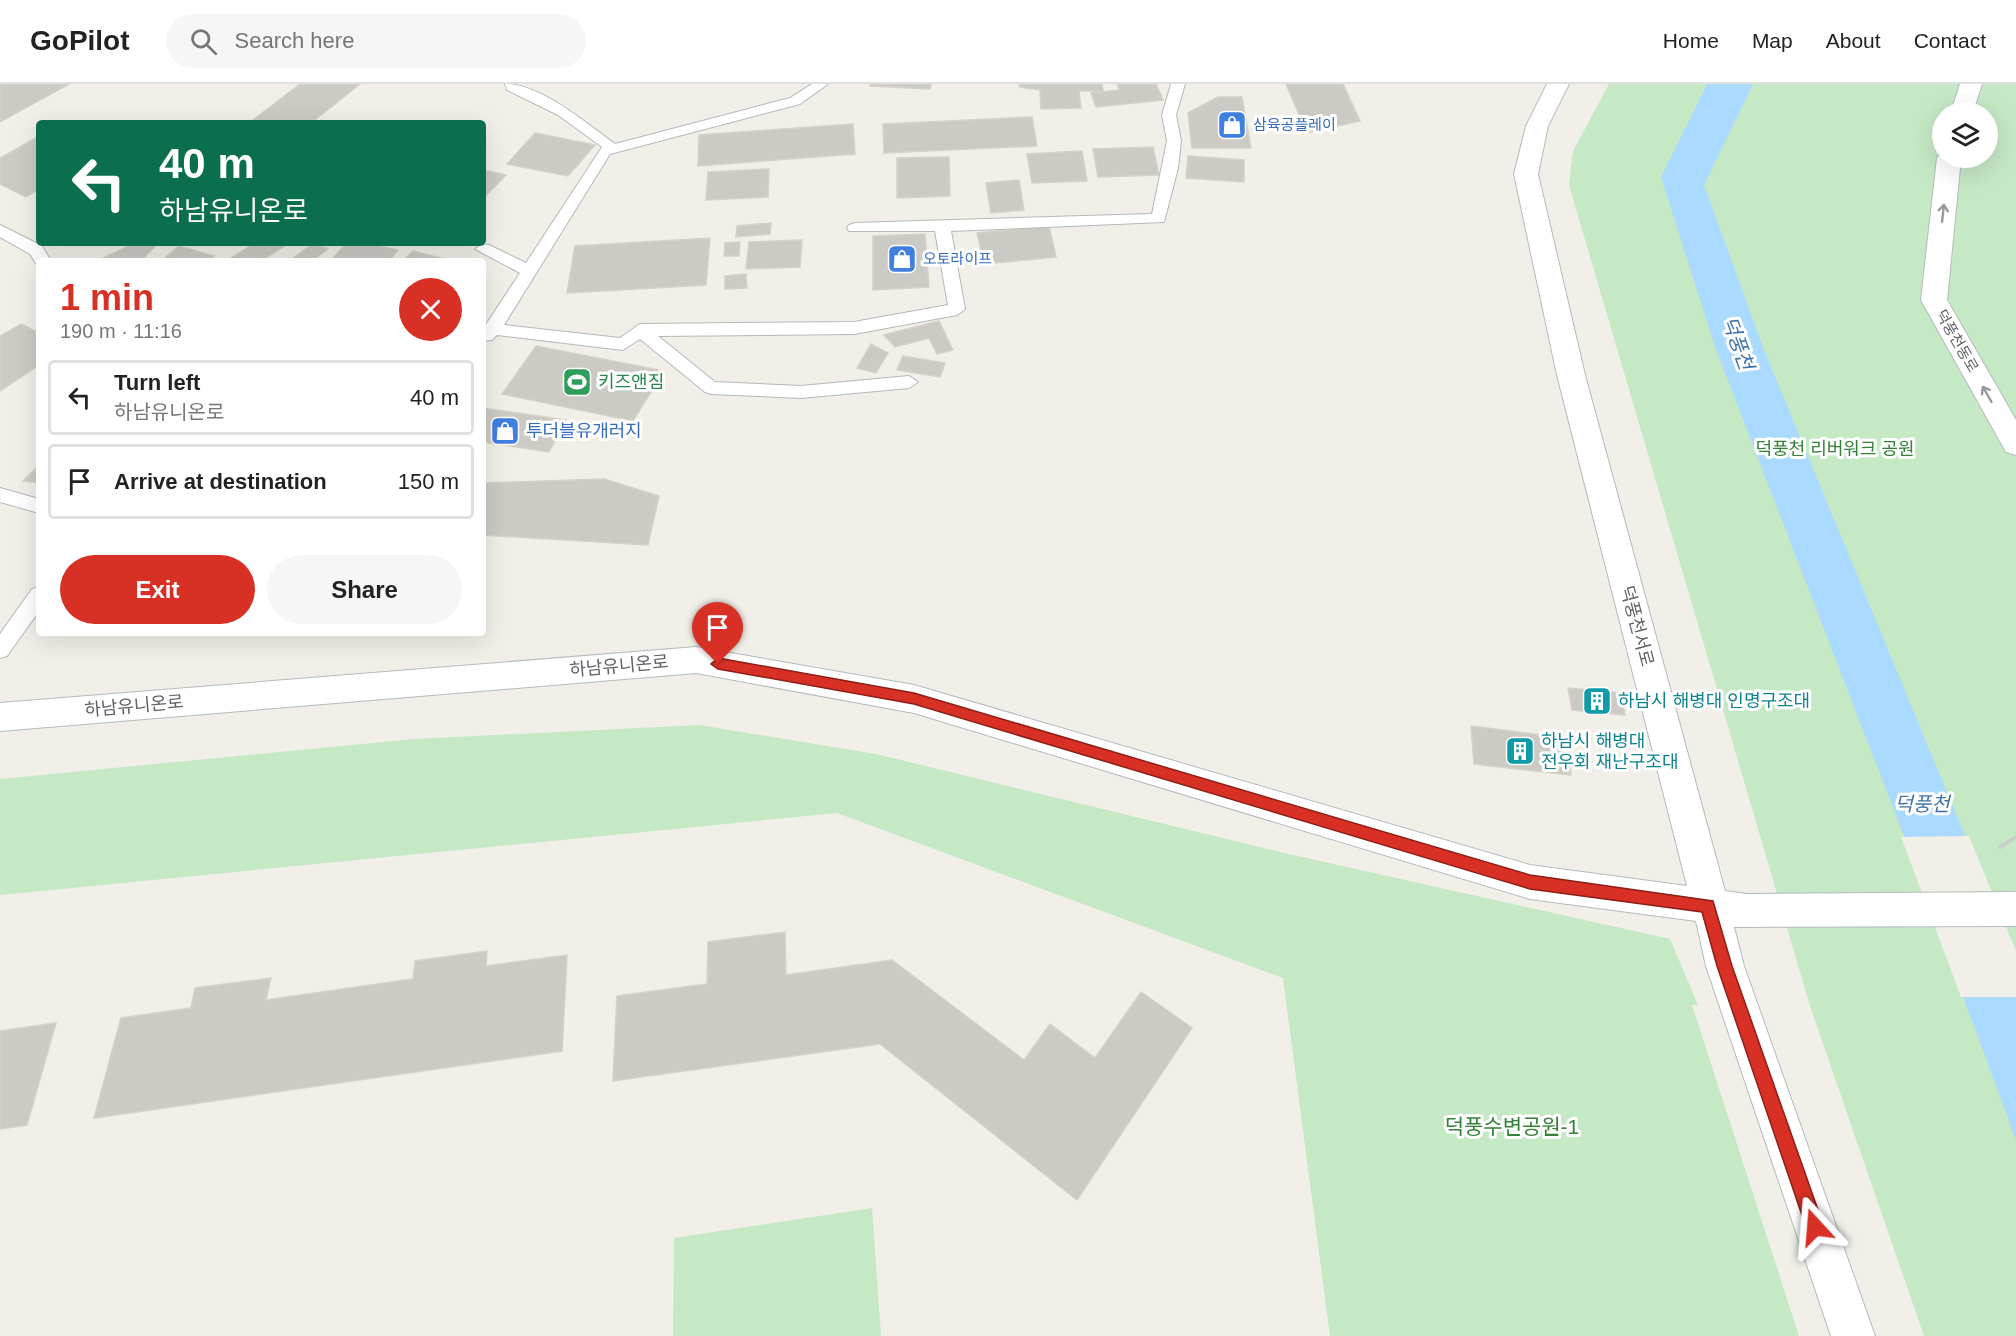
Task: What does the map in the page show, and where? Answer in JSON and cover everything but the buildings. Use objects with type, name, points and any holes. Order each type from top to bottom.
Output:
[{"type":"street","name":"덕풍천서로","points":[[1558,84],[1537,126],[1526,174],[1580,414],[1692,831],[1708,906],[1725,966],[1853,1336]]},
{"type":"street","points":[[1965,102],[1971,84]]},
{"type":"street","name":"덕풍천동로","points":[[1948,168],[1934,300],[2016,445]]},
{"type":"street","name":"하남유니온로","points":[[0,717],[696,660],[914,699],[1530,882],[1747,911],[2016,909]]},
{"type":"lane","points":[[512,84],[512,87],[563,112],[613,149]]},
{"type":"lane","points":[[821,84],[795,101],[605,151],[488,334],[623,344],[640,330],[854,328],[957,309],[942,226]]},
{"type":"lane","points":[[855,228],[1159,219],[1171,168],[1174,141],[1169,115],[1178,84]]},
{"type":"lane","points":[[0,230],[36,250],[41,258]]},
{"type":"lane","points":[[483,249],[529,271]]},
{"type":"lane","points":[[640,330],[711,388],[801,392],[909,382]]},
{"type":"lane","points":[[0,495],[36,505]]},
{"type":"lane","points":[[0,650],[36,599]]},
{"type":"green space","name":"덕풍천 리버워크 공원","points":[[1609,84],[2016,84],[2016,1336],[1924,1336],[1810,1006],[1569,185],[1573,151]]},
{"type":"green space","name":"덕풍수변공원-1","points":[[699,725],[876,754],[1293,855],[1670,939],[1698,1005],[1692,1005],[1799,1336],[1330,1336],[1283,978],[837,813],[0,895],[0,779],[414,739]]},
{"type":"green space","points":[[872,1208],[881,1336],[673,1336],[674,1238]]},
{"type":"water","name":"덕풍천","points":[[1707,84],[1753,84],[1704,185],[1764,350],[2016,959],[2016,1140],[1904,836],[1715,347],[1661,177]]},
{"type":"pier","name":"덕풍천","points":[[1969,836],[2016,951],[2016,997],[1961,997],[1901,837]]},
{"type":"place","name":"삼육공플레이","points":[[1232,125]]},
{"type":"place","name":"오토라이프","points":[[902,259]]},
{"type":"place","name":"키즈앤짐","points":[[577,382]]},
{"type":"place","name":"투더블유개러지","points":[[505,431]]},
{"type":"place","name":"하남시 해병대 인명구조대","points":[[1597,701]]},
{"type":"place","name":"하남시 해병대 전우회 재난구조대","points":[[1520,751]]},
{"type":"route","points":[[718,664],[914,699],[1530,882],[1708,906],[1725,966],[1815,1227]]}]
